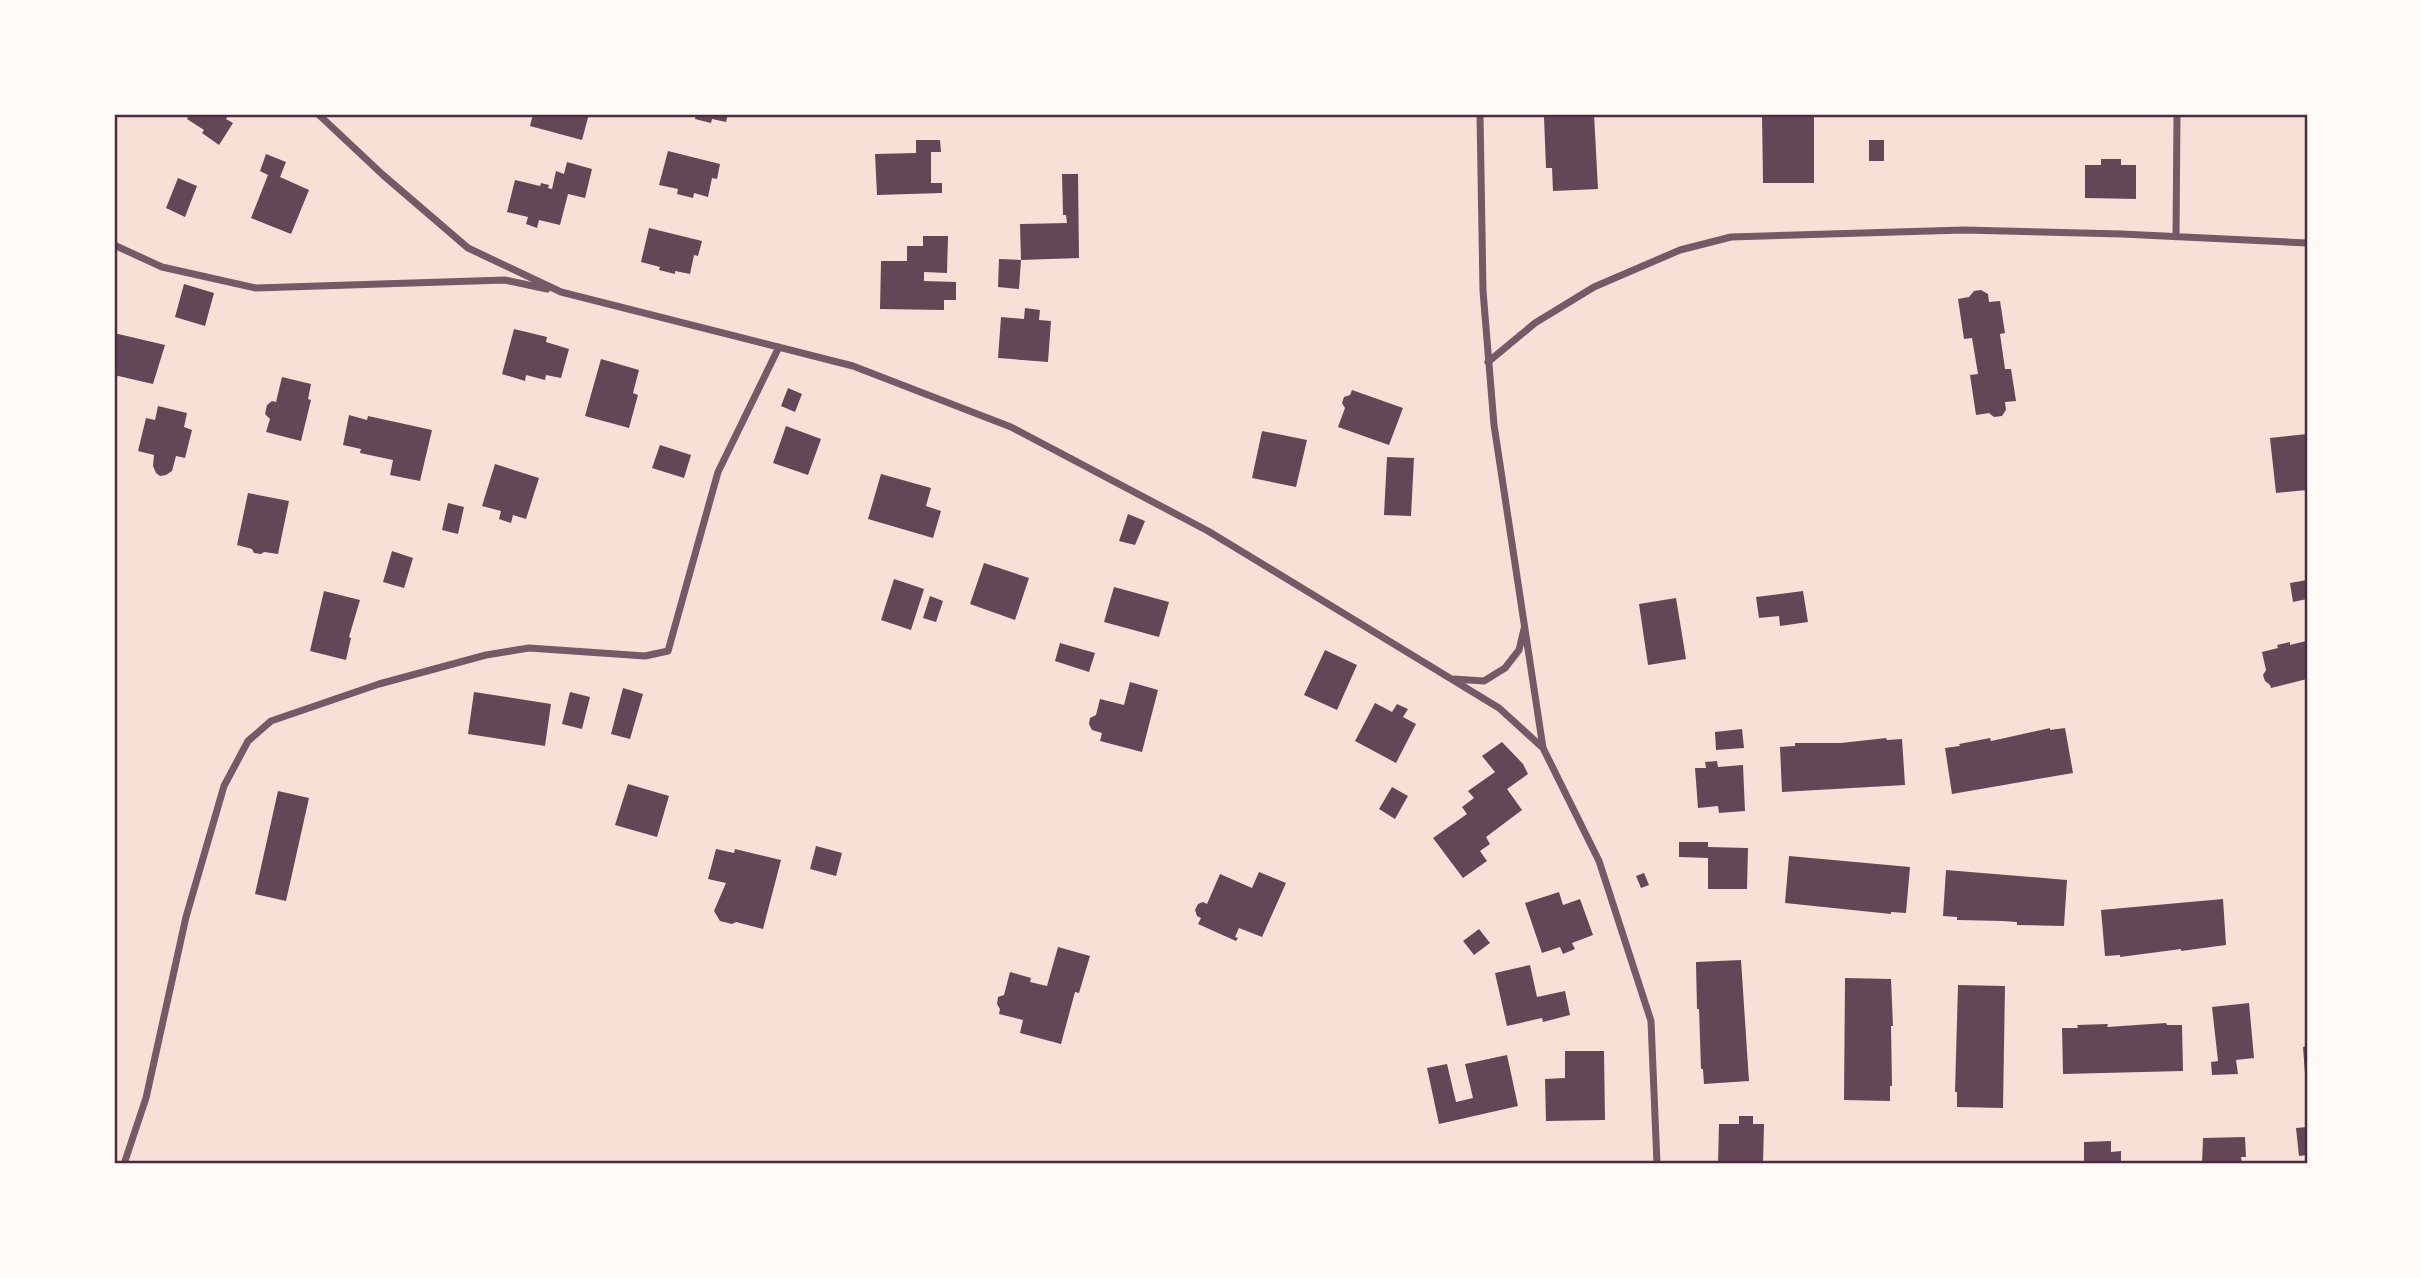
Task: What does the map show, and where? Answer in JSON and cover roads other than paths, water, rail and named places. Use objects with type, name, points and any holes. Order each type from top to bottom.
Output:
[{"type":"street","points":[[318,114],[468,248],[561,292]]},
{"type":"street","points":[[1480,114],[1483,291],[1494,425],[1542,747],[1599,861],[1651,1021],[1657,1164]]},
{"type":"street","points":[[2176,237],[2177,114]]},
{"type":"street","points":[[1488,362],[1535,323],[1594,287],[1680,250],[1731,237],[1921,230],[2307,243]]},
{"type":"street","points":[[114,245],[162,267],[256,288],[505,280],[853,366],[1011,426],[1208,531],[1499,708],[1542,747]]},
{"type":"street","points":[[124,1164],[146,1098],[186,918],[220,799],[248,741],[271,721],[379,684],[486,655],[529,648],[645,656],[667,651],[718,472],[779,346]]},
{"type":"street","points":[[1453,679],[1484,681],[1505,668],[1520,650],[1525,623]]}]
